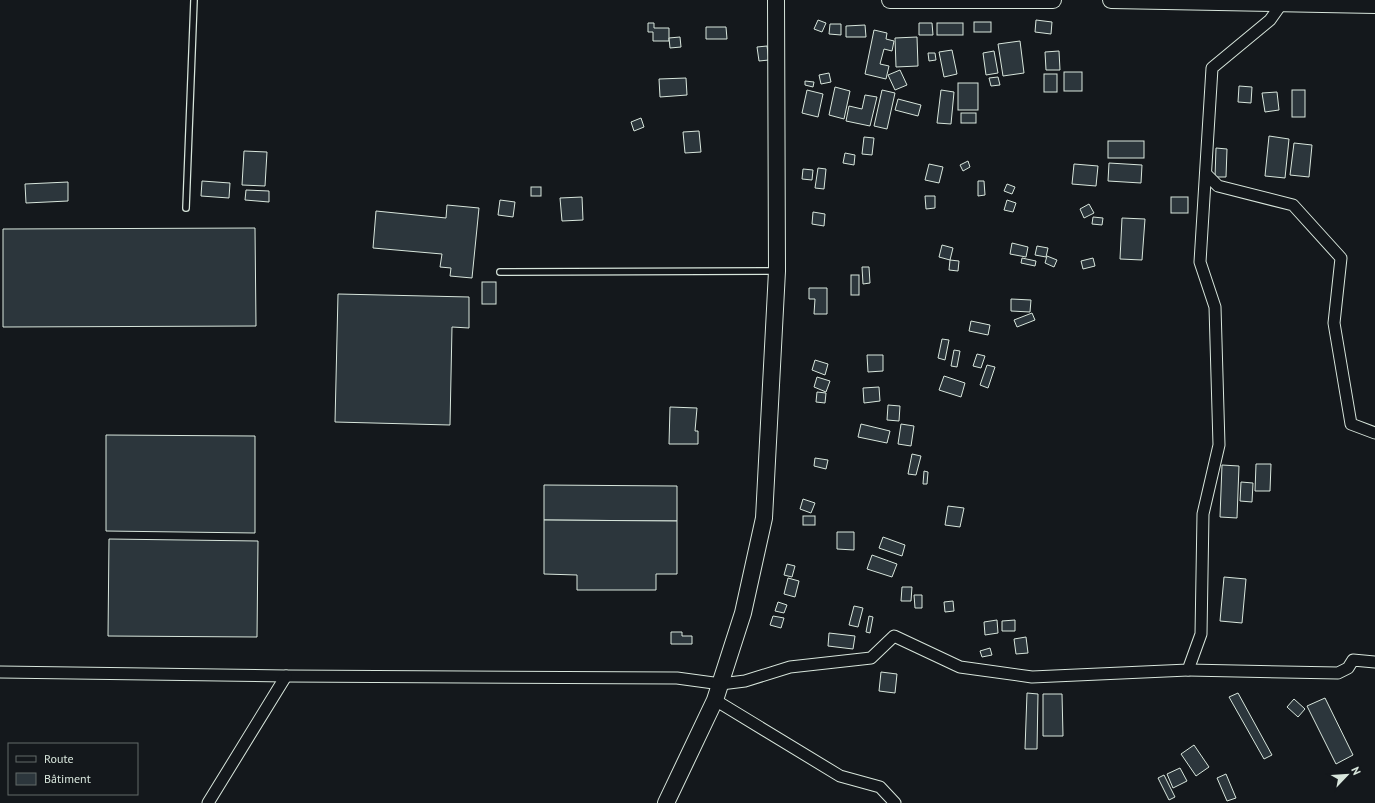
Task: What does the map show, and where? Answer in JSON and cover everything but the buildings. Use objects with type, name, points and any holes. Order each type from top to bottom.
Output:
[{"type":"street","points":[[666,803],[715,700],[721,684],[743,613],[764,518],[777,271],[776,0]]},
{"type":"street","points":[[890,0],[1053,0]]},
{"type":"street","points":[[1111,0],[1375,5]]},
{"type":"street","points":[[1188,670],[1201,634],[1203,514],[1219,445],[1215,307],[1200,262],[1212,68],[1270,20],[1282,3]]},
{"type":"street","points":[[1206,174],[1218,186],[1293,205],[1341,258],[1334,323],[1351,424],[1375,433]]},
{"type":"street","points":[[0,672],[286,676],[676,678],[721,684],[745,681],[790,667],[872,658],[894,636],[960,667],[1032,676],[1188,670],[1338,674],[1348,668],[1353,660],[1375,662]]},
{"type":"street","points":[[208,803],[286,676]]},
{"type":"street","points":[[715,700],[840,776],[880,787],[895,803]]},
{"type":"lane","points":[[186,208],[194,0]]},
{"type":"lane","points":[[500,272],[777,271]]}]
